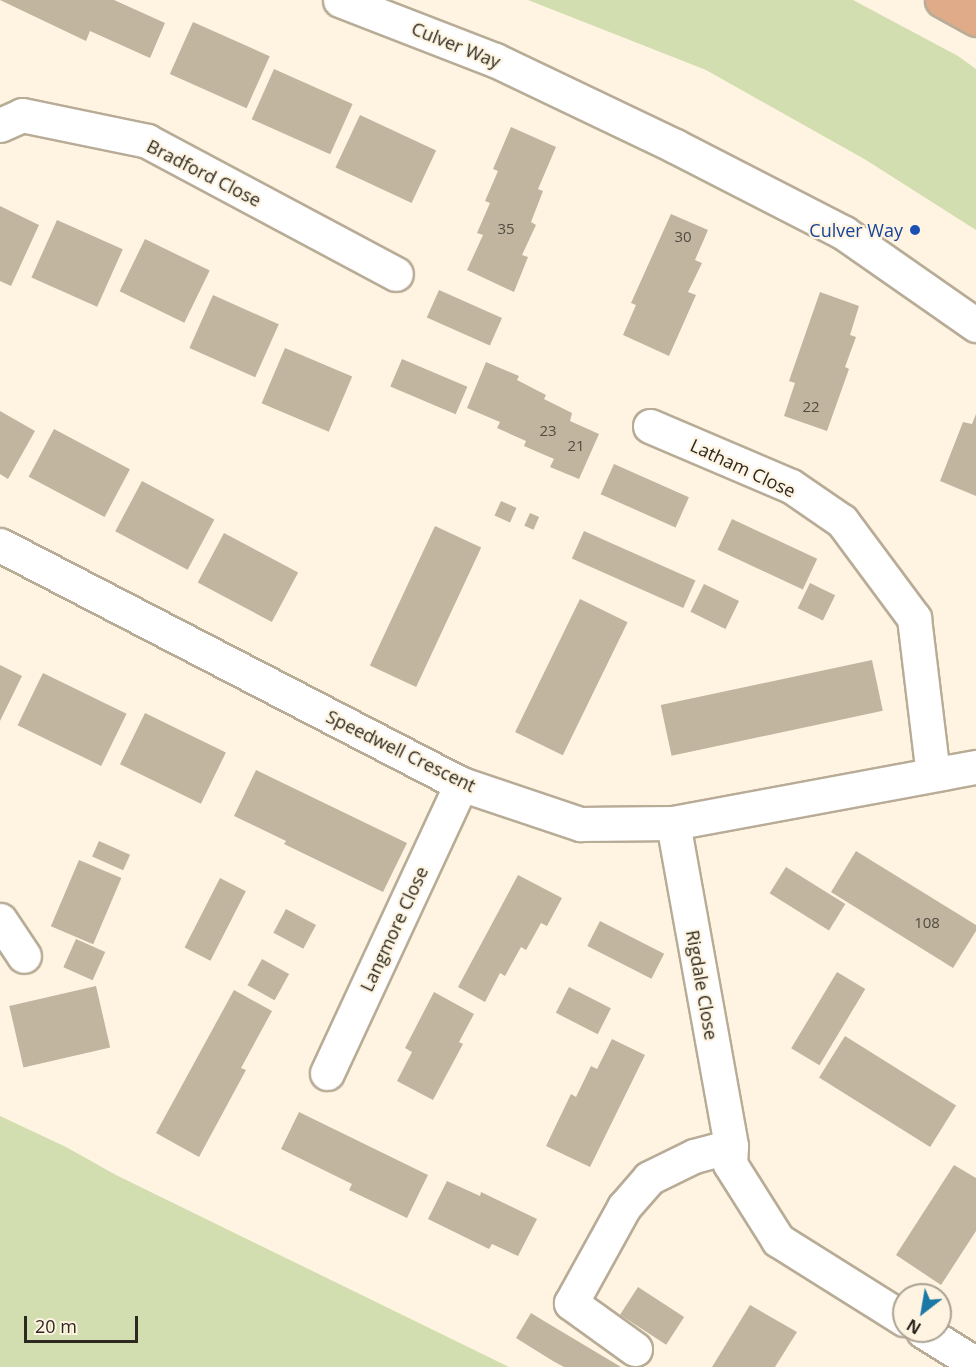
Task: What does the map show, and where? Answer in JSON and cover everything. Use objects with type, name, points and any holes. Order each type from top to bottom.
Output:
[{"type":"highway","points":[[942,0],[976,19]]},
{"type":"street","name":"Culver Way","points":[[340,0],[495,60],[685,151],[844,233],[976,325]]},
{"type":"street","name":"Bradford Close","points":[[0,125],[22,115],[147,141],[396,274]]},
{"type":"street","name":"Latham Close","points":[[650,426],[790,486],[842,522],[914,618],[933,774]]},
{"type":"street","name":"Speedwell Crescent","points":[[0,545],[461,784],[580,824],[673,823],[976,767]]},
{"type":"street","name":"Langmore Close","points":[[327,1073],[461,784]]},
{"type":"street","name":"Rigdale Close","points":[[673,823],[731,1146],[730,1164],[778,1240],[892,1311]]},
{"type":"street","points":[[0,920],[24,956]]},
{"type":"street","points":[[635,1349],[571,1304],[624,1207],[649,1178],[694,1156],[731,1146]]},
{"type":"street","points":[[942,1343],[976,1365]]},
{"type":"green space","points":[[528,0],[853,0],[958,56],[976,69],[976,230],[866,160],[706,70]]},
{"type":"green space","points":[[0,1116],[66,1147],[116,1175],[509,1367],[0,1367]]},
{"type":"building","points":[[0,0],[114,0],[165,23],[150,58],[90,31],[86,41]]},
{"type":"building","points":[[193,22],[270,56],[247,108],[170,74]]},
{"type":"building","points":[[274,69],[353,104],[330,154],[252,119]]},
{"type":"building","points":[[360,115],[436,150],[412,203],[335,168]]},
{"type":"building","points":[[511,127],[556,147],[538,189],[543,191],[531,222],[536,225],[522,255],[528,257],[514,292],[467,270],[483,235],[477,233],[490,203],[485,201],[498,171],[493,169]]},
{"type":"building","points":[[0,206],[39,225],[11,286],[0,281]]},
{"type":"building","points":[[671,214],[708,230],[695,260],[702,263],[688,292],[696,295],[669,356],[623,335],[636,305],[631,303]]},
{"type":"building","points":[[57,220],[123,249],[97,307],[31,278]]},
{"type":"building","points":[[145,239],[210,271],[184,323],[120,291]]},
{"type":"building","points":[[439,290],[502,318],[490,345],[427,317]]},
{"type":"building","points":[[820,292],[859,306],[850,335],[856,337],[845,367],[849,369],[827,431],[784,416],[795,383],[789,381]]},
{"type":"building","points":[[213,295],[279,324],[255,377],[189,348]]},
{"type":"building","points":[[285,348],[352,377],[329,432],[262,403]]},
{"type":"building","points":[[402,359],[467,387],[456,414],[390,387]]},
{"type":"building","points":[[486,362],[519,376],[517,380],[546,395],[544,399],[572,413],[570,421],[599,434],[579,479],[550,467],[554,459],[524,446],[526,441],[497,428],[500,422],[467,408]]},
{"type":"building","points":[[0,411],[35,431],[8,479],[0,474]]},
{"type":"building","points":[[976,414],[976,496],[940,481],[963,422],[972,424]]},
{"type":"building","points":[[54,429],[130,469],[105,517],[29,477]]},
{"type":"building","points":[[614,464],[689,497],[675,527],[601,494]]},
{"type":"building","points":[[142,481],[214,519],[188,570],[115,531]]},
{"type":"building","points":[[501,501],[517,508],[510,523],[494,516]]},
{"type":"building","points":[[530,513],[539,517],[533,530],[524,526]]},
{"type":"building","points":[[732,519],[817,559],[803,590],[718,550]]},
{"type":"building","points":[[435,526],[481,548],[416,687],[370,666]]},
{"type":"building","points":[[584,531],[695,581],[683,608],[572,558]]},
{"type":"building","points":[[224,533],[298,572],[272,622],[198,582]]},
{"type":"building","points":[[810,583],[835,595],[823,620],[798,608]]},
{"type":"building","points":[[704,584],[739,601],[725,629],[690,612]]},
{"type":"building","points":[[580,599],[628,622],[563,755],[515,732]]},
{"type":"building","points":[[872,660],[883,711],[672,756],[661,705]]},
{"type":"building","points":[[0,665],[22,676],[0,721]]},
{"type":"building","points":[[43,673],[127,714],[101,766],[18,725]]},
{"type":"building","points":[[145,713],[226,752],[201,804],[120,764]]},
{"type":"building","points":[[256,770],[407,843],[383,892],[284,844],[286,841],[234,816]]},
{"type":"building","points":[[99,841],[130,855],[123,870],[92,857]]},
{"type":"building","points":[[856,851],[976,925],[976,931],[953,968],[831,892]]},
{"type":"building","points":[[79,860],[121,878],[93,944],[51,926]]},
{"type":"building","points":[[786,867],[845,904],[829,930],[770,893]]},
{"type":"building","points":[[518,875],[562,898],[547,926],[541,923],[526,950],[521,947],[505,976],[500,973],[485,1002],[458,987]]},
{"type":"building","points":[[220,878],[246,891],[210,961],[185,947]]},
{"type":"building","points":[[286,909],[316,925],[303,949],[273,933]]},
{"type":"building","points":[[600,921],[664,954],[651,979],[587,946]]},
{"type":"building","points":[[76,939],[105,952],[93,980],[63,967]]},
{"type":"building","points":[[262,959],[289,974],[275,1000],[247,985]]},
{"type":"building","points":[[837,972],[865,989],[819,1065],[791,1048]]},
{"type":"building","points":[[96,986],[110,1047],[23,1067],[9,1006]]},
{"type":"building","points":[[569,987],[611,1008],[598,1034],[556,1013]]},
{"type":"building","points":[[234,990],[272,1011],[241,1068],[246,1070],[199,1157],[156,1133]]},
{"type":"building","points":[[434,992],[474,1014],[459,1042],[463,1044],[433,1100],[397,1081],[412,1052],[405,1048]]},
{"type":"building","points":[[845,1036],[956,1105],[930,1147],[819,1078]]},
{"type":"building","points":[[612,1039],[645,1055],[590,1167],[546,1146],[571,1094],[576,1097],[591,1066],[597,1069]]},
{"type":"building","points":[[299,1112],[428,1175],[407,1218],[349,1190],[352,1184],[281,1149]]},
{"type":"building","points":[[954,1165],[976,1178],[976,1231],[942,1283],[938,1283],[896,1255]]},
{"type":"building","points":[[447,1181],[480,1196],[481,1192],[537,1219],[518,1256],[492,1244],[489,1249],[428,1219]]},
{"type":"building","points":[[638,1287],[684,1317],[666,1345],[620,1315]]},
{"type":"building","points":[[750,1305],[797,1332],[775,1367],[712,1367]]},
{"type":"building","points":[[531,1313],[621,1367],[564,1367],[553,1361],[516,1338]]},
{"type":"place","name":"Culver Way","points":[[915,230]]}]
